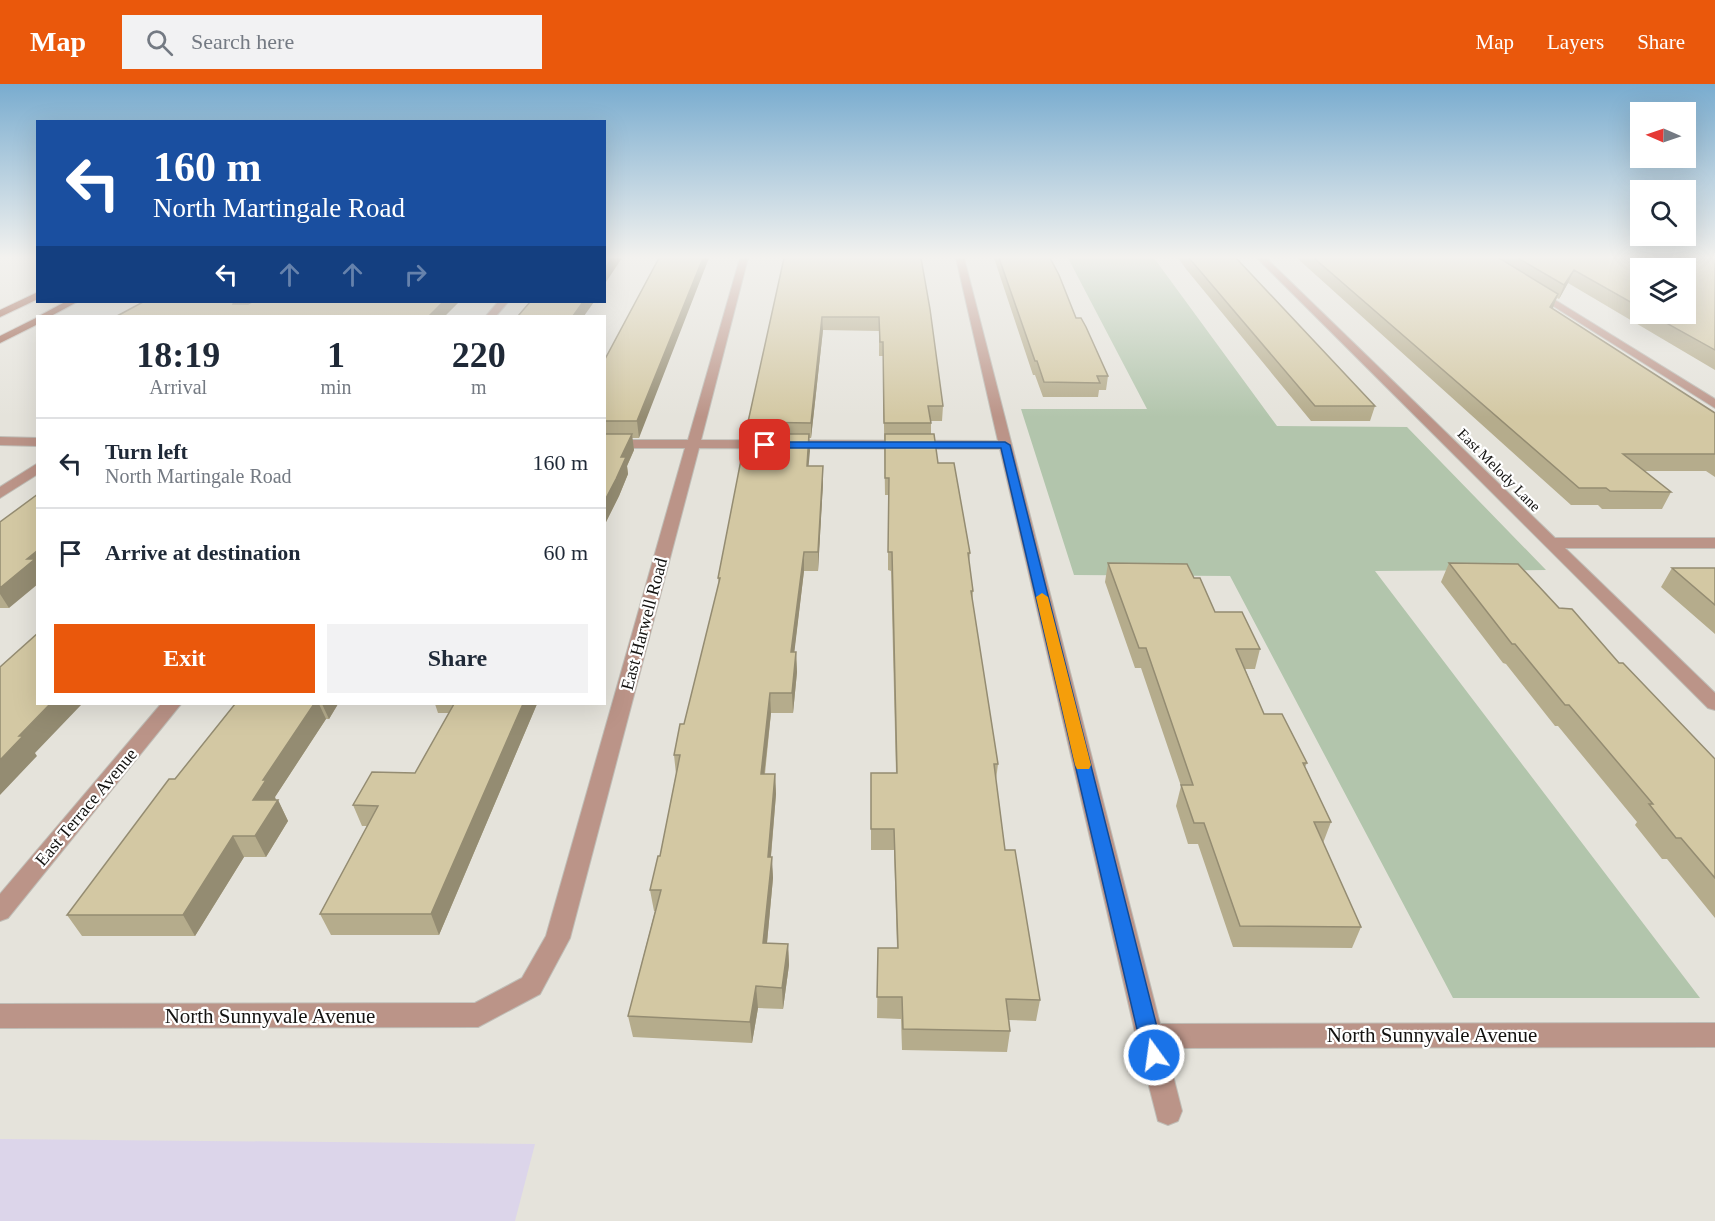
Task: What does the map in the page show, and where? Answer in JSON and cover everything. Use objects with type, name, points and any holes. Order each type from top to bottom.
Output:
[{"type":"main road","points":[[0,340],[36,321]]},
{"type":"street","name":"East Harwell Road","points":[[531,986],[558,938],[729,311]]},
{"type":"street","points":[[973,311],[1168,1111]]},
{"type":"street","name":"East Melody Lane","points":[[1315,311],[1715,704]]},
{"type":"street","points":[[1568,311],[1715,404]]},
{"type":"street","points":[[0,441],[36,442]]},
{"type":"street","points":[[606,444],[1005,445]]},
{"type":"street","points":[[0,494],[36,468]]},
{"type":"street","points":[[1549,543],[1715,543]]},
{"type":"street","name":"East Terrace Avenue","points":[[0,911],[170,705]]},
{"type":"street","name":"North Sunnyvale Avenue","points":[[0,1016],[478,1016],[531,986]]},
{"type":"street","name":"North Sunnyvale Avenue","points":[[1149,1036],[1715,1035]]},
{"type":"shaded area","points":[[0,1139],[535,1144],[515,1221],[0,1221]]},
{"type":"green space","points":[[1096,311],[1193,311],[1277,426],[1407,427],[1546,570],[1375,571],[1700,998],[1453,998],[1230,576],[1074,575],[1021,409],[1147,409]]},
{"type":"building","points":[[126,311],[434,311],[430,315],[119,315]]},
{"type":"building","points":[[522,311],[577,311],[574,315],[519,315]]},
{"type":"building","points":[[631,311],[682,311],[637,421],[606,421],[606,357]]},
{"type":"building","points":[[772,311],[930,311],[943,406],[928,406],[931,423],[884,423],[883,342],[880,342],[879,317],[822,317],[811,423],[748,422]]},
{"type":"building","points":[[1018,311],[1073,311],[1076,318],[1081,318],[1086,327],[1108,376],[1097,376],[1100,383],[1044,382],[1037,361],[1035,361]]},
{"type":"building","points":[[1234,311],[1286,311],[1375,406],[1315,406]]},
{"type":"building","points":[[1375,311],[1556,311],[1715,413],[1715,454],[1623,454],[1671,492],[1579,488]]},
{"type":"building","points":[[1696,311],[1715,311],[1715,350],[1668,324],[1696,324]]},
{"type":"building","points":[[606,434],[632,434],[621,457],[626,457],[606,498]]},
{"type":"building","points":[[746,434],[809,434],[807,466],[823,466],[818,552],[804,552],[791,652],[796,652],[792,693],[770,693],[761,774],[775,774],[768,857],[772,857],[763,943],[788,944],[782,988],[756,986],[750,1022],[628,1016],[661,890],[650,890],[658,856],[660,856],[680,755],[674,755],[680,724],[684,724],[720,578],[718,578]]},
{"type":"building","points":[[885,434],[934,434],[938,463],[954,463],[970,553],[968,553],[973,591],[971,591],[998,764],[994,764],[1005,850],[1015,850],[1040,1000],[1006,999],[1010,1031],[903,1029],[902,997],[877,997],[878,948],[898,948],[894,829],[871,829],[871,773],[897,773],[892,552],[888,552],[889,478],[885,478]]},
{"type":"building","points":[[36,495],[36,552],[27,559],[35,559],[0,588],[0,522]]},
{"type":"building","points":[[1108,563],[1187,564],[1194,578],[1200,578],[1215,612],[1242,612],[1260,649],[1236,649],[1264,714],[1282,714],[1307,763],[1303,763],[1331,822],[1314,822],[1361,927],[1240,926],[1204,823],[1194,823],[1181,785],[1193,785],[1146,648],[1139,648]]},
{"type":"building","points":[[1449,563],[1518,564],[1559,608],[1572,609],[1619,663],[1623,663],[1715,759],[1715,878],[1681,838],[1676,838],[1649,804],[1653,804],[1569,705],[1565,705],[1515,644],[1512,644]]},
{"type":"building","points":[[1672,568],[1715,568],[1715,605]]},
{"type":"building","points":[[36,635],[36,705],[49,705],[0,760],[0,667]]},
{"type":"building","points":[[234,705],[313,705],[263,780],[266,780],[253,800],[278,800],[255,836],[233,836],[183,915],[67,915],[169,779],[175,779]]},
{"type":"building","points":[[453,705],[523,705],[431,914],[320,914],[378,806],[353,805],[372,772],[415,773]]},
{"type":"slow traffic","points":[[1042,597],[1083,765]]},
{"type":"route","points":[[765,445],[1005,445],[1154,1055]]}]
